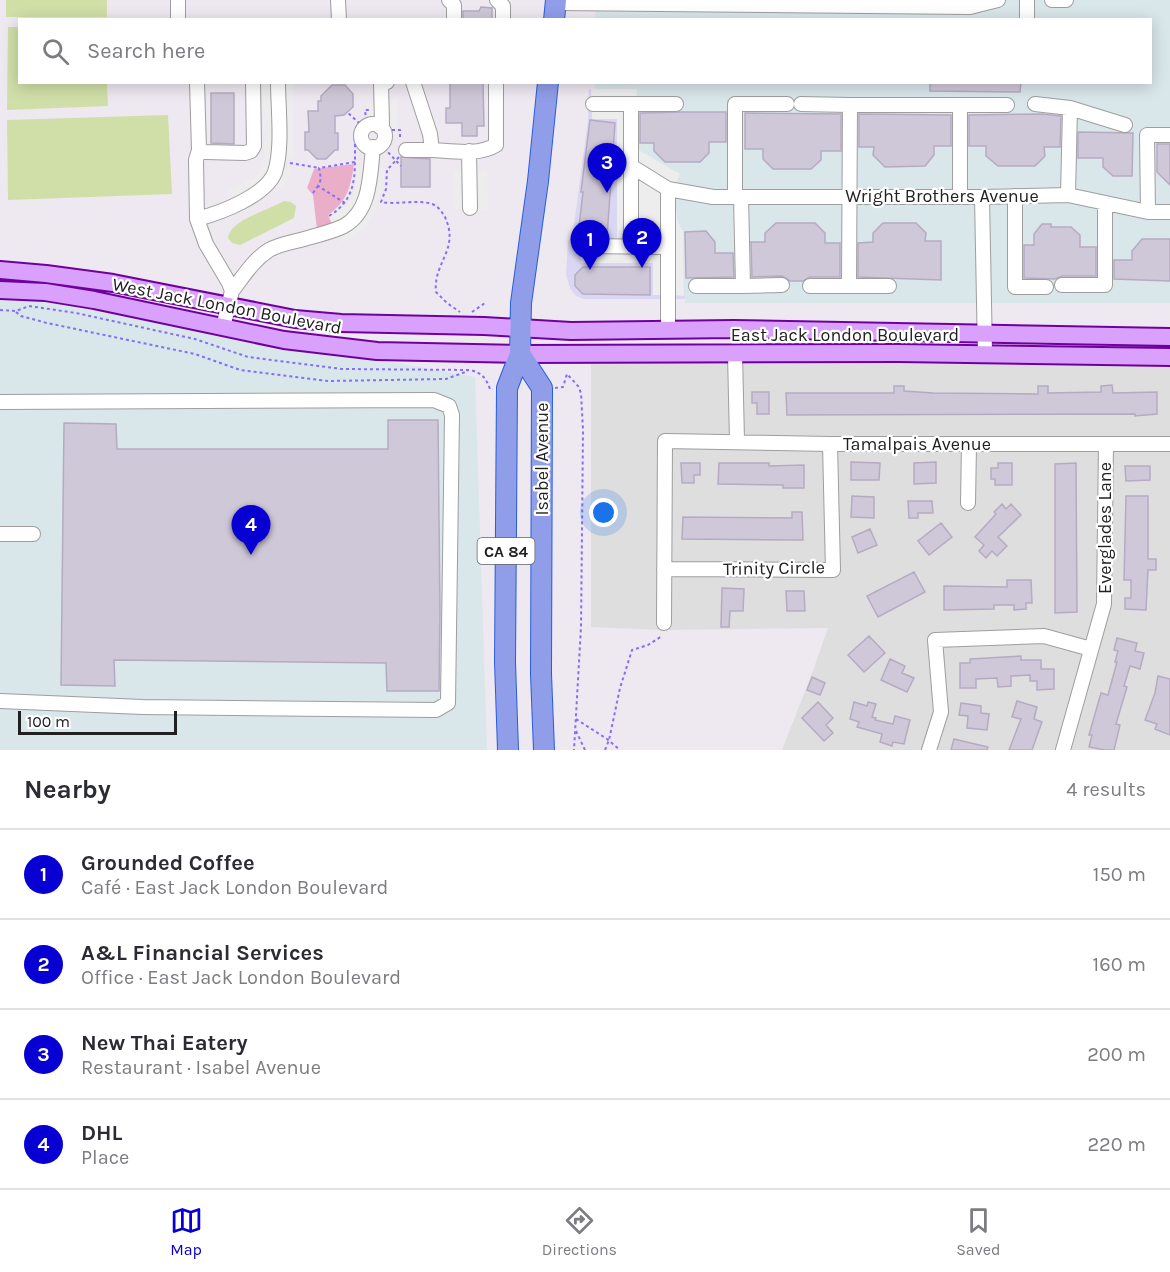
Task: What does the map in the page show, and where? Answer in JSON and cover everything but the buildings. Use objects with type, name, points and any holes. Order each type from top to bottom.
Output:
[{"type":"highway","name":"Isabel Avenue","points":[[508,750],[505,662],[507,388],[520,354],[521,303],[538,181],[548,84]]},
{"type":"highway","name":"Isabel Avenue","points":[[520,354],[542,388],[541,662],[544,750]]},
{"type":"main road","name":"West Jack London Boulevard","points":[[0,270],[230,299],[295,319],[341,323],[520,328]]},
{"type":"main road","name":"West Jack London Boulevard","points":[[0,290],[64,295],[284,340],[376,351],[520,354]]},
{"type":"main road","name":"East Jack London Boulevard","points":[[520,328],[571,331],[734,329],[1170,337]]},
{"type":"main road","name":"East Jack London Boulevard","points":[[520,354],[985,354],[1170,357]]},
{"type":"street","points":[[178,0],[178,18]]},
{"type":"street","points":[[338,0],[339,18]]},
{"type":"street","points":[[497,0],[503,6],[503,18]]},
{"type":"street","points":[[556,8],[637,2],[700,2],[793,8],[889,8],[998,0]]},
{"type":"street","points":[[1027,0],[1027,18]]},
{"type":"street","points":[[1052,0],[1066,0]]},
{"type":"street","points":[[454,18],[455,2]]},
{"type":"street","points":[[197,84],[200,150],[196,160],[196,219],[206,244],[229,283],[230,299]]},
{"type":"street","points":[[200,150],[225,153],[251,151],[254,146],[253,84]]},
{"type":"street","points":[[196,219],[238,204],[265,186],[274,174],[277,161],[278,84]]},
{"type":"street","points":[[223,327],[230,299],[252,263],[272,249],[343,226],[353,220],[361,210],[369,189],[373,133],[382,124],[380,84]]},
{"type":"street","points":[[414,84],[430,134],[432,150]]},
{"type":"street","points":[[402,151],[487,150],[496,145],[496,84]]},
{"type":"street","points":[[593,104],[676,104]]},
{"type":"street","points":[[631,104],[631,247]]},
{"type":"street","points":[[743,286],[735,104],[787,104]]},
{"type":"street","points":[[801,104],[1007,105]]},
{"type":"street","points":[[1035,104],[1070,108],[1125,125]]},
{"type":"street","points":[[849,286],[850,105]]},
{"type":"street","points":[[960,105],[960,197]]},
{"type":"street","points":[[1068,195],[1070,108]]},
{"type":"street","points":[[1148,212],[1147,135],[1170,135]]},
{"type":"street","points":[[469,151],[470,208]]},
{"type":"street","points":[[631,166],[668,189],[668,330]]},
{"type":"street","name":"Wright Brothers Avenue","points":[[668,189],[713,197],[1068,195],[1148,212],[1170,212]]},
{"type":"street","points":[[1015,196],[1015,287],[1046,287]]},
{"type":"street","points":[[982,197],[985,354]]},
{"type":"street","points":[[1062,285],[1106,285],[1105,203]]},
{"type":"street","points":[[585,246],[668,247]]},
{"type":"street","points":[[696,286],[782,285]]},
{"type":"street","points":[[810,286],[889,286]]},
{"type":"street","points":[[735,354],[737,441]]},
{"type":"street","points":[[0,402],[434,400],[449,406],[452,415],[448,703],[436,710],[143,707],[0,701]]},
{"type":"street","name":"Tamalpais Avenue","points":[[664,569],[665,441],[830,444],[1170,444]]},
{"type":"street","name":"Trinity Circle","points":[[664,569],[833,570],[830,444]]},
{"type":"street","points":[[968,502],[969,444]]},
{"type":"street","name":"Everglades Lane","points":[[1063,750],[1104,604],[1106,444]]},
{"type":"street","points":[[0,534],[33,534]]},
{"type":"street","points":[[664,569],[665,628]]},
{"type":"street","points":[[929,750],[941,712],[936,640],[1044,636],[1091,649]]},
{"type":"path","points":[[373,133],[366,119],[365,110],[382,110]]},
{"type":"path","points":[[347,112],[373,133],[401,166]]},
{"type":"path","points":[[329,216],[340,210],[351,193],[355,162],[355,132],[400,130],[402,151],[387,170],[386,189],[381,202],[433,204],[442,210],[449,226],[450,242],[446,257],[437,273],[436,292],[461,312]]},
{"type":"path","points":[[277,161],[319,168],[355,162]]},
{"type":"path","points":[[313,193],[321,179],[319,168]]},
{"type":"path","points":[[318,186],[345,203]]},
{"type":"path","points":[[471,312],[485,303],[486,305]]},
{"type":"path","points":[[0,310],[16,311],[21,316],[47,324],[195,354],[240,370],[328,381],[446,380],[470,370]]},
{"type":"path","points":[[563,387],[567,374],[578,386],[583,430],[580,627],[574,750]]},
{"type":"path","points":[[604,750],[609,740],[620,688],[632,650],[648,645],[665,628]]},
{"type":"path","points":[[576,719],[609,740],[620,750]]},
{"type":"path","points":[[575,729],[585,750]]},
{"type":"shaded area","points":[[6,0],[107,0],[107,17],[6,17]]},
{"type":"shaded area","points":[[596,0],[1170,0],[1170,303],[685,303],[683,231],[678,222],[676,207],[635,148],[637,89],[595,89],[595,84],[1152,84],[1152,18],[595,18]]},
{"type":"shaded area","points":[[8,27],[18,27],[18,84],[107,84],[108,106],[7,110]]},
{"type":"shaded area","points":[[262,84],[294,84],[293,159],[284,158],[283,168],[291,171],[282,189],[274,185],[259,199],[234,210],[227,191],[255,177],[264,157]]},
{"type":"shaded area","points":[[589,89],[637,89],[683,231],[685,299],[584,299],[576,296],[570,288],[566,274],[568,242],[573,233],[588,120]]},
{"type":"shaded area","points":[[591,89],[637,89],[635,148],[680,174],[676,183],[685,188],[685,197],[676,198],[676,208],[678,222],[683,231],[684,296],[674,295],[678,315],[661,314],[661,295],[653,295],[653,263],[581,263],[581,241],[617,241],[617,119],[592,119]]},
{"type":"shaded area","points":[[379,99],[397,99],[397,137],[388,136],[386,123],[378,116],[367,116],[367,105],[377,104]]},
{"type":"shaded area","points":[[168,115],[172,194],[8,200],[7,120]]},
{"type":"shaded area","points":[[354,164],[344,199],[328,215],[332,224],[317,230],[313,195],[307,188],[314,169]]},
{"type":"shaded area","points":[[357,167],[384,169],[384,184],[373,217],[363,229],[343,243],[331,218],[349,202],[354,193]]},
{"type":"shaded area","points":[[453,170],[487,171],[488,209],[454,209]]},
{"type":"shaded area","points":[[284,201],[296,206],[294,218],[240,245],[232,243],[228,238],[235,226]]},
{"type":"shaded area","points":[[0,292],[475,377],[487,750],[0,750]]},
{"type":"shaded area","points":[[591,362],[1170,364],[1170,750],[782,750],[828,628],[662,630],[591,627]]},
{"type":"place","name":"New Thai Eatery","points":[[607,193]]},
{"type":"place","name":"A&L Financial Services","points":[[642,268]]},
{"type":"place","name":"Grounded Coffee","points":[[590,270]]},
{"type":"place","name":"DHL","points":[[251,555]]}]
